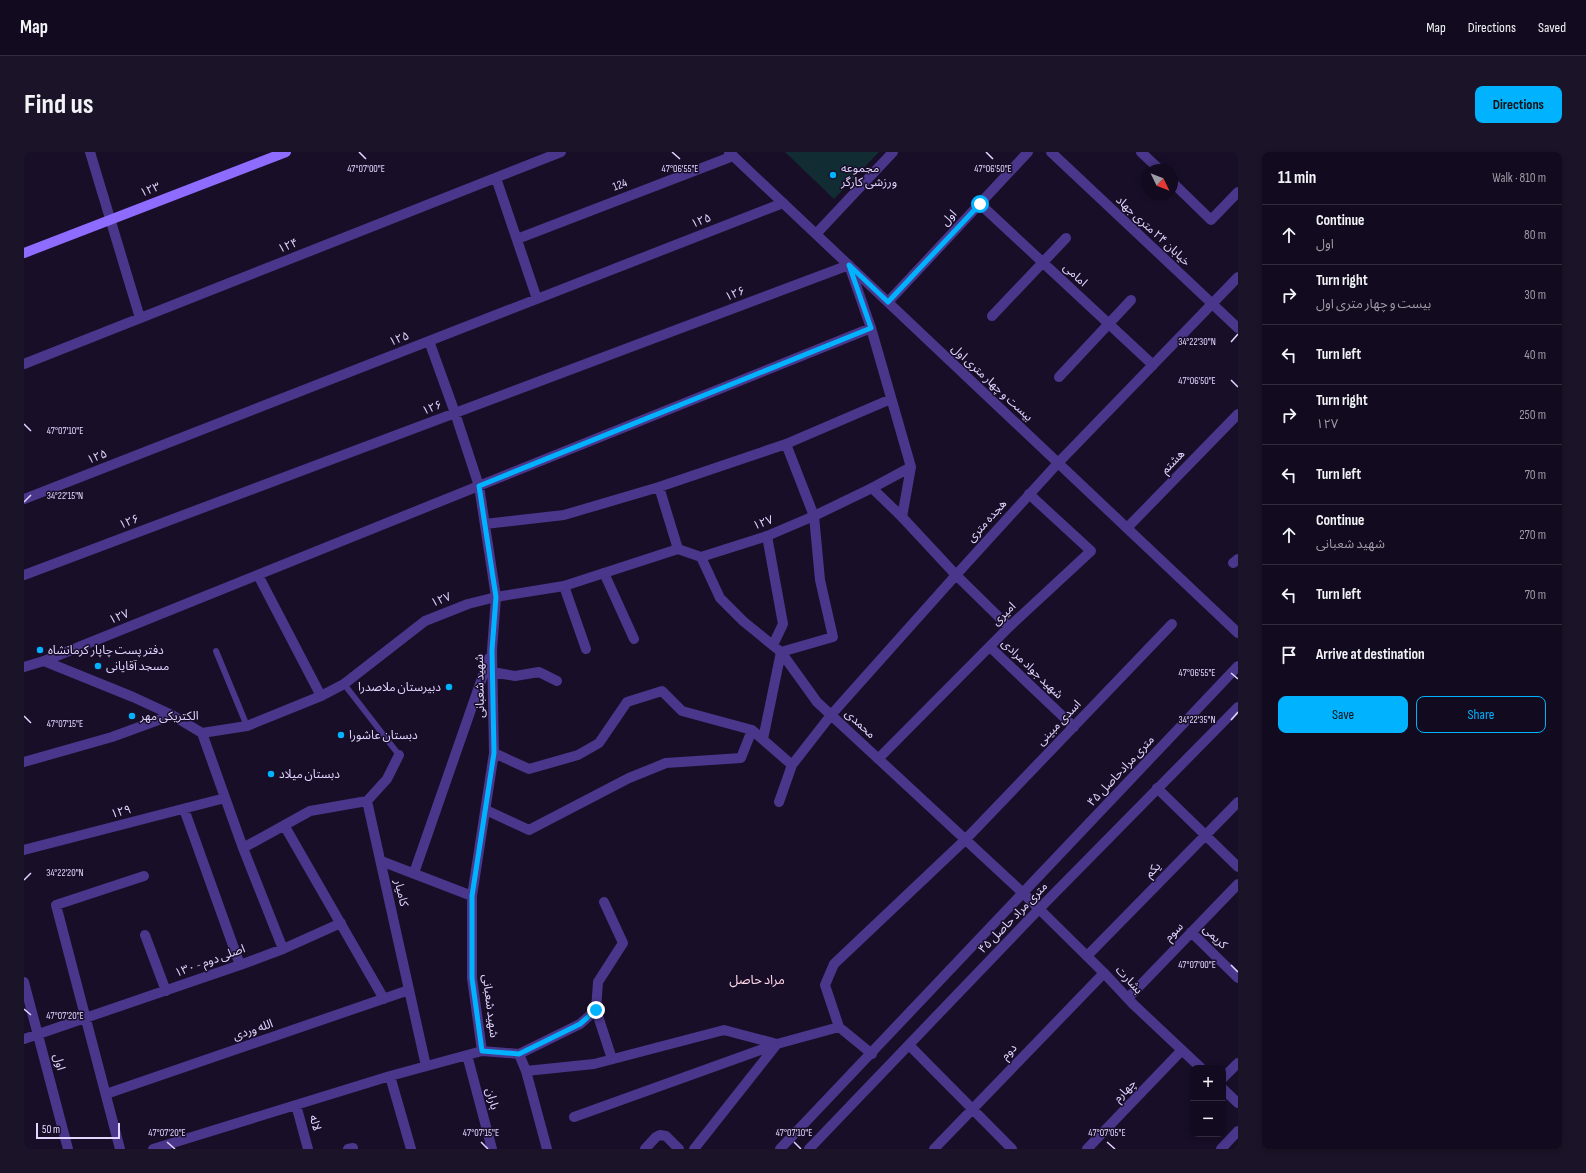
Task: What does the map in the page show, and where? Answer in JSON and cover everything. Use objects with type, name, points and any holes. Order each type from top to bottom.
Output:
[{"type":"main road","name":"۱۲۳","points":[[24,253],[286,152]]},
{"type":"street","points":[[90,152],[140,318]]},
{"type":"street","name":"۱۲۴","points":[[24,364],[496,178],[545,155],[561,152]]},
{"type":"street","points":[[816,234],[893,152]]},
{"type":"street","name":"اول","points":[[888,302],[1028,152]]},
{"type":"street","name":"خیابان ۲۴ متری جهاد","points":[[1051,152],[1238,328]]},
{"type":"street","name":"بیست و چهار متری اول","points":[[731,154],[1238,633]]},
{"type":"street","name":"124","points":[[517,239],[731,154]]},
{"type":"street","points":[[1147,154],[1155,164]]},
{"type":"street","points":[[496,178],[537,299]]},
{"type":"street","points":[[1178,188],[1211,220],[1238,192]]},
{"type":"street","name":"۱۲۵","points":[[24,499],[783,203]]},
{"type":"street","name":"امامی","points":[[980,204],[1153,365]]},
{"type":"street","points":[[992,316],[1066,238]]},
{"type":"street","points":[[849,265],[871,328],[911,467],[902,516]]},
{"type":"street","name":"۱۲۶","points":[[24,575],[849,265]]},
{"type":"street","name":"هجده متری","points":[[780,802],[792,765],[831,715],[1029,494],[1238,277]]},
{"type":"street","points":[[1059,377],[1131,300]]},
{"type":"street","name":"۱۲۷","points":[[24,666],[44,661],[871,328]]},
{"type":"street","name":"شهید شعبانی","points":[[153,1149],[390,1076],[482,1051],[472,978],[472,896],[494,753],[492,650],[496,597],[479,486],[429,341]]},
{"type":"street","points":[[485,524],[564,515],[659,487],[786,444],[891,399]]},
{"type":"street","name":"هشتم","points":[[1127,528],[1238,414]]},
{"type":"street","points":[[777,649],[834,637],[820,580],[814,516],[786,444]]},
{"type":"street","name":"۱۲۷","points":[[701,557],[767,536],[814,516],[911,467]]},
{"type":"street","points":[[659,487],[678,549],[701,557]]},
{"type":"street","points":[[872,488],[902,516],[956,575],[1009,627]]},
{"type":"street","name":"امیری","points":[[878,758],[1009,627],[1090,551],[1029,494]]},
{"type":"street","points":[[763,739],[777,649],[783,624],[767,536]]},
{"type":"street","name":"۱۲۷","points":[[202,733],[247,726],[321,696],[344,684],[425,621],[468,604],[496,597],[564,586],[678,549]]},
{"type":"street","name":"محمدی","points":[[701,557],[720,598],[743,621],[777,649],[817,702],[1040,909]]},
{"type":"street","points":[[604,573],[634,639]]},
{"type":"street","points":[[258,575],[321,696]]},
{"type":"street","points":[[564,586],[586,649]]},
{"type":"street","name":"اسدی مبینی","points":[[839,1027],[825,985],[834,964],[965,840],[1172,624]]},
{"type":"street","name":"شهید جواد مرادی","points":[[990,647],[1074,727]]},
{"type":"street","points":[[414,874],[492,650]]},
{"type":"street","points":[[44,661],[133,697],[172,715],[202,733],[243,848],[283,949]]},
{"type":"street","name":"۴۵ متری مرادحاصل","points":[[1023,893],[1238,666]]},
{"type":"street","points":[[492,672],[515,676],[539,672],[557,681]]},
{"type":"street","points":[[494,753],[529,769],[578,756],[599,743],[627,702],[662,691],[682,711],[752,730],[792,765]]},
{"type":"street","name":"۴۵ متری مراد حاصل","points":[[809,1149],[1157,788],[1238,707]]},
{"type":"street","points":[[24,762],[112,736],[172,715]]},
{"type":"street","points":[[486,810],[529,830],[629,778],[666,763],[741,758],[752,730]]},
{"type":"street","points":[[243,848],[310,811],[367,801],[387,779],[399,755]]},
{"type":"street","points":[[1157,788],[1238,867]]},
{"type":"street","name":"۱۲۹","points":[[24,850],[225,798]]},
{"type":"street","name":"کامیار","points":[[367,801],[426,1066]]},
{"type":"street","name":"یکم","points":[[1087,956],[1238,802]]},
{"type":"street","points":[[184,809],[240,965]]},
{"type":"street","points":[[284,825],[384,999]]},
{"type":"street","points":[[381,861],[472,896]]},
{"type":"street","points":[[120,1149],[56,904],[144,876]]},
{"type":"street","name":"سوم","points":[[1128,998],[1238,884]]},
{"type":"street","name":"۴۵ متری مراد حاصل","points":[[780,1149],[872,1054],[1023,893]]},
{"type":"street","points":[[604,902],[623,943],[598,982],[596,1010],[612,1059]]},
{"type":"street","name":"بشارت","points":[[1040,909],[1128,998],[1198,1065]]},
{"type":"street","name":"اصلی دوم - ۱۳۰","points":[[24,1039],[240,965],[283,949],[341,923]]},
{"type":"street","name":"کریمی","points":[[1191,932],[1238,978]]},
{"type":"street","points":[[145,935],[166,991]]},
{"type":"street","name":"دوم","points":[[934,1149],[1104,973]]},
{"type":"street","name":"اول","points":[[24,982],[68,1149]]},
{"type":"street","name":"الله وردی","points":[[106,1094],[409,990]]},
{"type":"street","points":[[482,1051],[519,1054],[580,1024],[596,1010]]},
{"type":"street","points":[[574,1117],[778,1044],[839,1027],[872,1054]]},
{"type":"street","points":[[526,1072],[594,1064],[724,1030],[778,1044]]},
{"type":"street","points":[[694,1149],[778,1044]]},
{"type":"street","points":[[909,1045],[1012,1149]]},
{"type":"street","name":"چهارم","points":[[1087,1149],[1182,1050]]},
{"type":"street","points":[[519,1054],[526,1072],[547,1149]]},
{"type":"street","name":"باران","points":[[467,1055],[492,1149]]},
{"type":"street","points":[[1226,1075],[1238,1063]]},
{"type":"street","points":[[390,1076],[411,1149]]},
{"type":"street","points":[[1226,1093],[1238,1103]]},
{"type":"street","name":"لاله","points":[[296,1105],[308,1149]]},
{"type":"street","points":[[1221,1149],[1238,1131]]},
{"type":"street","points":[[645,1149],[656,1137],[660,1135],[666,1136],[679,1149]]},
{"type":"lane","points":[[216,651],[247,726]]},
{"type":"lane","points":[[344,684],[399,755]]},
{"type":"green space","name":"مجموعه ورزشی کارگر","points":[[785,152],[879,152],[834,199]]},
{"type":"place","name":"مجموعه ورزشی کارگر","points":[[833,175]]},
{"type":"place","name":"دفتر پست چاپار کرمانشاه","points":[[40,650]]},
{"type":"place","name":"مسجد آقایانی","points":[[98,666]]},
{"type":"place","name":"دبیرستان ملاصدرا","points":[[449,687]]},
{"type":"place","name":"الکتریکی مهر","points":[[132,716]]},
{"type":"place","name":"دبستان عاشورا","points":[[341,735]]},
{"type":"place","name":"دبستان میلاد","points":[[271,774]]},
{"type":"district","name":"مراد حاصل","points":[[757,980]]},
{"type":"route","points":[[596,1010],[580,1024],[519,1054],[482,1051],[472,978],[472,896],[494,753],[492,650],[496,597],[479,486],[871,328],[849,265],[888,302],[980,204]]}]
